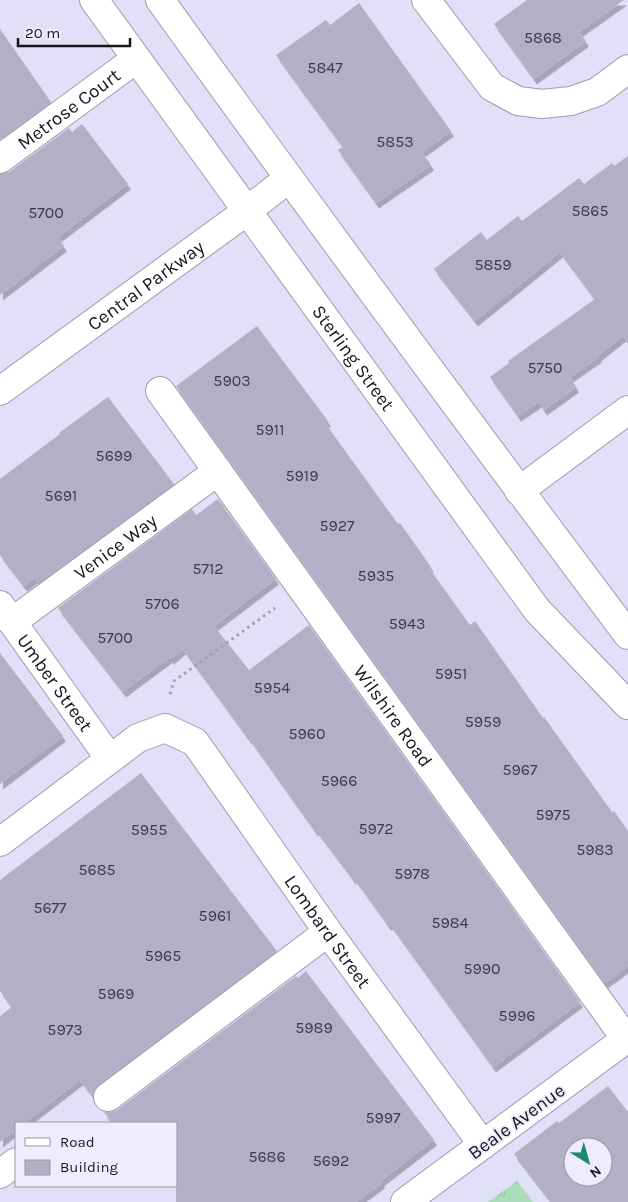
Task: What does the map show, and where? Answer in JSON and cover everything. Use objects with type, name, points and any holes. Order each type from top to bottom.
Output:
[{"type":"street","name":"Sterling Street","points":[[94,0],[537,610],[628,705]]},
{"type":"street","points":[[160,0],[289,178],[628,634]]},
{"type":"street","points":[[426,0],[492,87],[518,102],[542,104],[571,101],[597,92],[628,69]]},
{"type":"street","name":"Metrose Court","points":[[0,159],[136,59]]},
{"type":"street","name":"Central Parkway","points":[[0,390],[289,178]]},
{"type":"street","name":"Wilshire Road","points":[[160,391],[626,1039]]},
{"type":"street","points":[[520,490],[628,410]]},
{"type":"street","name":"Venice Way","points":[[6,614],[218,471]]},
{"type":"street","name":"Umber Street","points":[[6,614],[110,759]]},
{"type":"street","points":[[0,842],[138,738],[165,728]]},
{"type":"street","name":"Lombard Street","points":[[165,728],[195,742],[328,932],[483,1145]]},
{"type":"street","points":[[108,1096],[328,932]]},
{"type":"street","name":"Beale Avenue","points":[[405,1202],[626,1039]]},
{"type":"street","points":[[0,1174],[15,1163]]},
{"type":"path","points":[[165,728],[174,681],[302,588]]},
{"type":"green space","points":[[517,1181],[533,1202],[488,1202]]},
{"type":"building","points":[[527,0],[624,0],[579,32],[586,41],[534,79],[494,24]]},
{"type":"building","points":[[359,3],[451,131],[422,152],[431,165],[376,203],[338,150],[343,147],[276,55],[326,20],[330,25]]},
{"type":"building","points":[[0,29],[51,102],[0,140]]},
{"type":"building","points":[[82,124],[128,184],[58,237],[64,246],[0,295],[0,174],[9,172],[69,128],[72,132]]},
{"type":"building","points":[[628,156],[628,342],[623,336],[599,357],[570,377],[576,387],[544,410],[539,402],[518,416],[490,377],[509,363],[508,361],[595,299],[560,252],[475,321],[434,269],[481,232],[487,240],[518,216],[522,221],[579,178],[584,184],[612,163],[614,166]]},
{"type":"building","points":[[257,326],[328,421],[325,423],[398,524],[400,523],[431,567],[429,568],[470,625],[475,621],[543,718],[628,831],[628,966],[605,983],[176,386]]},
{"type":"building","points":[[108,397],[174,484],[39,583],[35,578],[24,586],[0,555],[0,479]]},
{"type":"building","points":[[218,499],[276,579],[214,626],[249,670],[309,625],[580,1002],[493,1067],[390,924],[388,925],[354,878],[315,831],[183,649],[123,692],[58,608],[192,509],[196,515]]},
{"type":"building","points":[[0,653],[63,736],[0,784]]},
{"type":"building","points":[[141,773],[277,951],[99,1084],[94,1090],[93,1096],[80,1080],[25,1122],[15,1122],[15,1130],[0,1142],[0,1016],[12,1007],[0,991],[0,880]]},
{"type":"building","points":[[306,971],[434,1140],[356,1202],[176,1202],[176,1187],[178,1187],[178,1122],[112,1122],[104,1112],[117,1110],[296,976],[298,978]]},
{"type":"building","points":[[608,1086],[628,1112],[628,1202],[551,1202],[514,1154],[557,1121],[559,1123]]}]
